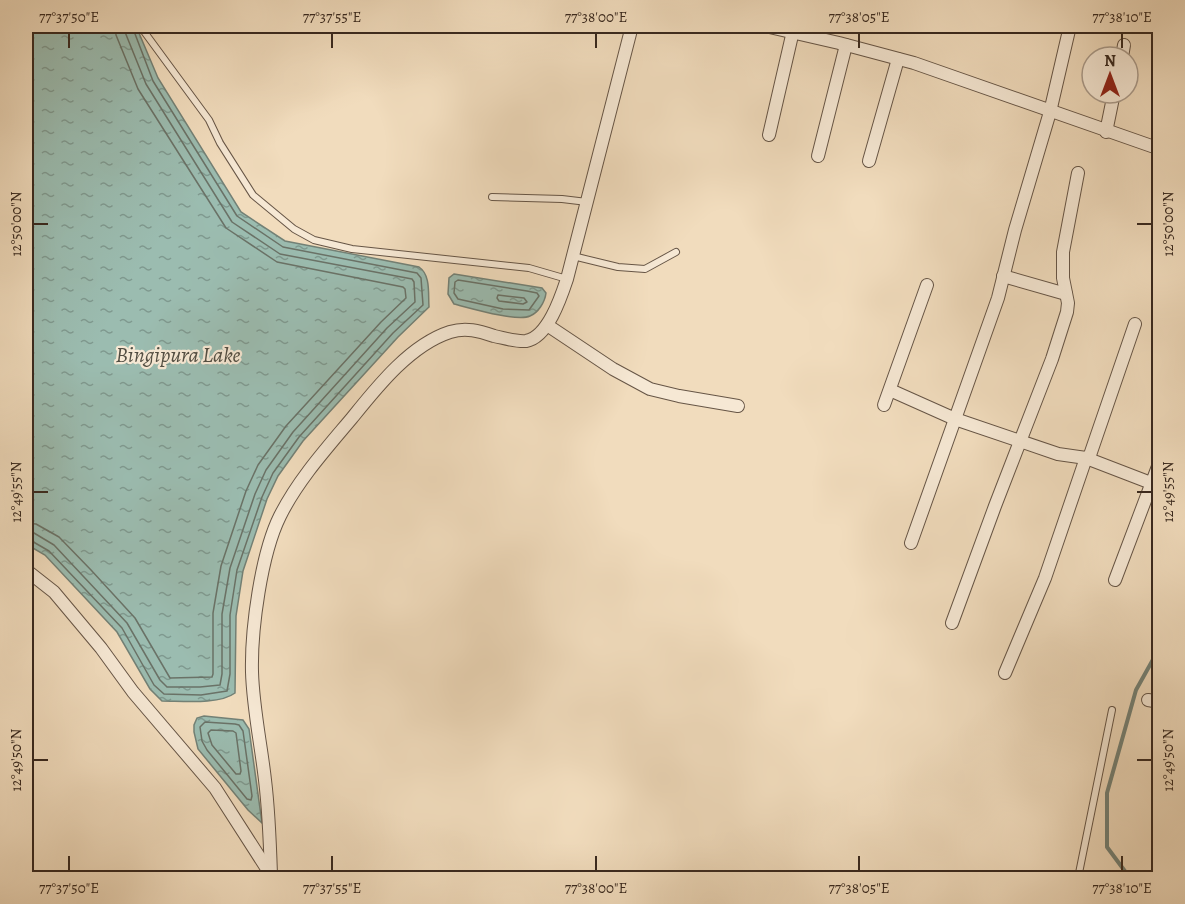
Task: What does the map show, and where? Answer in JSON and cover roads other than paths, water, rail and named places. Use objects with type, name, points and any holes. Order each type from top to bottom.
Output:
[{"type":"street","points":[[272,877],[265,779],[254,702],[252,670],[263,572],[280,517],[300,482],[381,382],[417,351],[447,333],[456,331],[474,330],[507,339],[526,341],[547,324],[559,302],[567,279],[632,26]]},
{"type":"street","points":[[765,26],[793,31],[898,59],[1160,149]]},
{"type":"street","points":[[911,543],[998,298],[1014,230],[1050,112],[1070,26]]},
{"type":"street","points":[[769,135],[793,31]]},
{"type":"street","points":[[818,156],[846,45]]},
{"type":"street","points":[[869,161],[898,59]]},
{"type":"street","points":[[1106,132],[1112,105]]},
{"type":"street","points":[[952,623],[1052,359],[1067,312],[1063,252],[1078,173]]},
{"type":"street","points":[[1003,276],[1066,294]]},
{"type":"street","points":[[884,405],[927,285]]},
{"type":"street","points":[[547,324],[613,369],[650,389],[738,406]]},
{"type":"street","points":[[1005,673],[1045,578],[1135,324]]},
{"type":"street","points":[[890,390],[955,419],[1065,456],[1086,458],[1151,483]]},
{"type":"street","points":[[1115,580],[1160,461]]},
{"type":"street","points":[[26,570],[54,592],[101,648],[133,692],[215,788],[272,877]]},
{"type":"lane","points":[[140,26],[209,120],[220,143],[253,195],[294,229],[314,240],[352,249],[529,268],[567,279]]},
{"type":"lane","points":[[492,197],[588,202]]},
{"type":"lane","points":[[573,256],[618,267],[645,269],[676,252]]},
{"type":"lane","points":[[1078,879],[1112,710]]},
{"type":"water","name":"Bingipura Lake","points":[[26,26],[136,26],[158,78],[241,212],[285,241],[419,267],[423,270],[427,280],[429,307],[398,337],[303,441],[278,476],[267,499],[243,571],[236,616],[235,693],[228,697],[200,702],[162,701],[150,689],[117,632],[45,555],[26,544]]},
{"type":"water","points":[[454,274],[542,288],[546,293],[543,303],[533,315],[504,316],[454,304],[448,294],[449,278]]},
{"type":"water","points":[[204,716],[243,720],[249,729],[262,823],[248,810],[198,749],[194,725],[197,718]]},
{"type":"waterway","points":[[1130,878],[1107,847],[1107,793],[1136,690],[1160,647]]}]
